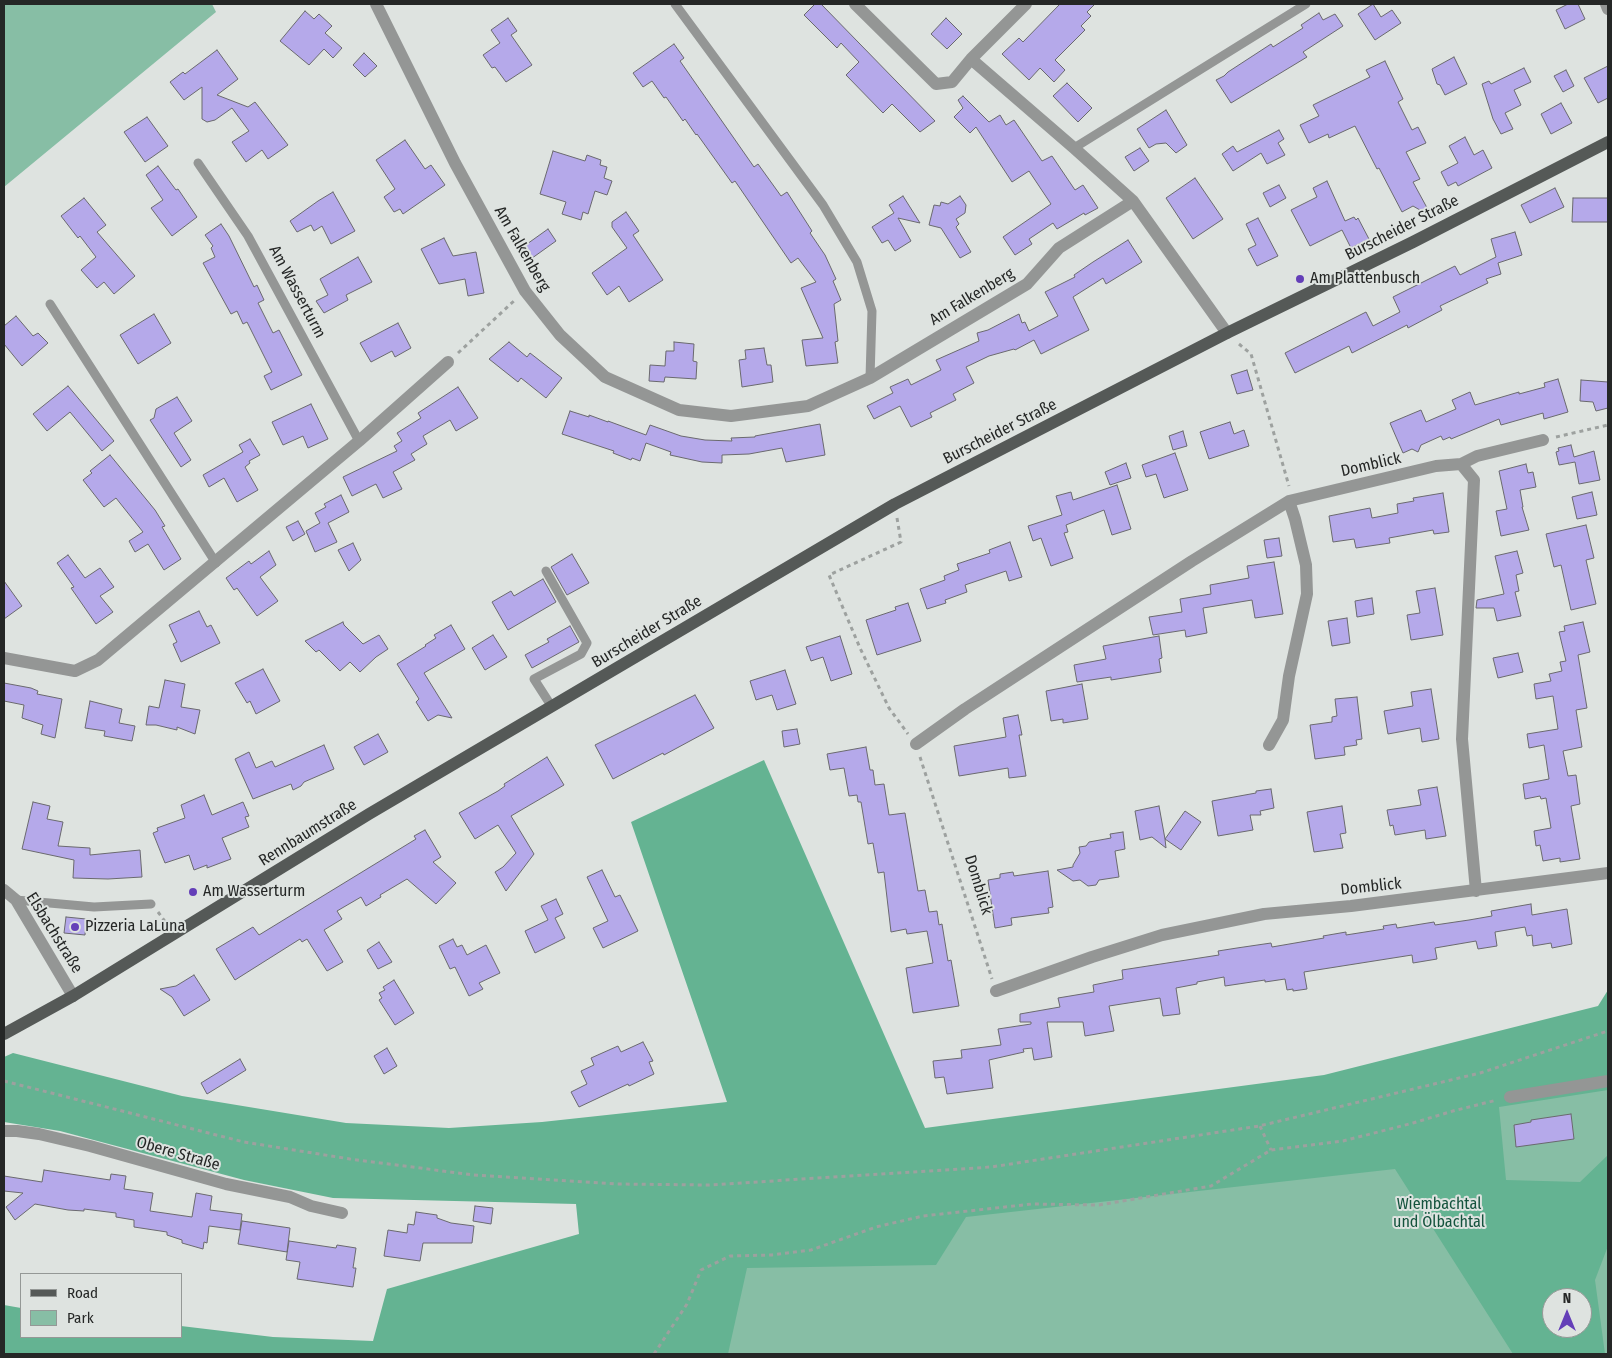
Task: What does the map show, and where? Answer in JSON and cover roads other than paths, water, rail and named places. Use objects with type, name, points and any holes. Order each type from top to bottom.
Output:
[{"type":"main road","name":"Burscheider Straße","points":[[424,782],[895,504],[1608,142]]},
{"type":"main road","name":"Rennbaumstraße","points":[[4,1034],[73,996],[424,782]]},
{"type":"street","name":"Am Falkenberg","points":[[376,4],[455,163],[524,291],[560,336],[605,377],[679,410],[731,416],[808,406],[870,378],[1027,284],[1059,248],[1133,201]]},
{"type":"street","points":[[855,4],[936,84],[952,82],[971,59],[1026,4]]},
{"type":"street","points":[[1606,4],[1608,9]]},
{"type":"street","points":[[971,59],[1133,201],[1227,334]]},
{"type":"street","points":[[4,658],[75,671],[98,660],[216,563],[448,362]]},
{"type":"street","name":"Domblick","points":[[916,744],[965,709],[1192,561],[1289,501],[1436,466],[1462,464],[1477,456],[1543,440]]},
{"type":"street","points":[[1462,464],[1474,480],[1462,740],[1476,891]]},
{"type":"street","points":[[1269,745],[1284,720],[1289,676],[1308,594],[1306,566],[1296,519],[1289,501]]},
{"type":"street","name":"Domblick","points":[[996,991],[1092,957],[1162,935],[1264,914],[1476,891],[1608,873]]},
{"type":"street","name":"Elsbachstraße","points":[[4,890],[16,900],[73,996]]},
{"type":"street","points":[[1510,1097],[1608,1080]]},
{"type":"street","name":"Obere Straße","points":[[4,1131],[39,1134],[90,1146],[226,1184],[290,1197],[311,1206],[342,1213]]},
{"type":"lane","points":[[675,4],[823,205],[857,262],[872,311],[870,378]]},
{"type":"lane","points":[[1074,148],[1306,4]]},
{"type":"lane","name":"Am Wasserturm","points":[[198,163],[248,236],[359,441]]},
{"type":"lane","points":[[50,304],[216,563]]},
{"type":"lane","points":[[546,571],[587,642],[581,654],[534,679],[552,707]]},
{"type":"lane","points":[[16,900],[94,907],[151,904]]},
{"type":"place","name":"Am Plattenbusch","points":[[1300,279]]},
{"type":"place","name":"Am Wasserturm","points":[[193,892]]},
{"type":"place","name":"Pizzeria LaLuna","points":[[75,927]]},
{"type":"park label","name":"Wiembachtal und Ölbachtal","points":[[1439,1214]]}]
